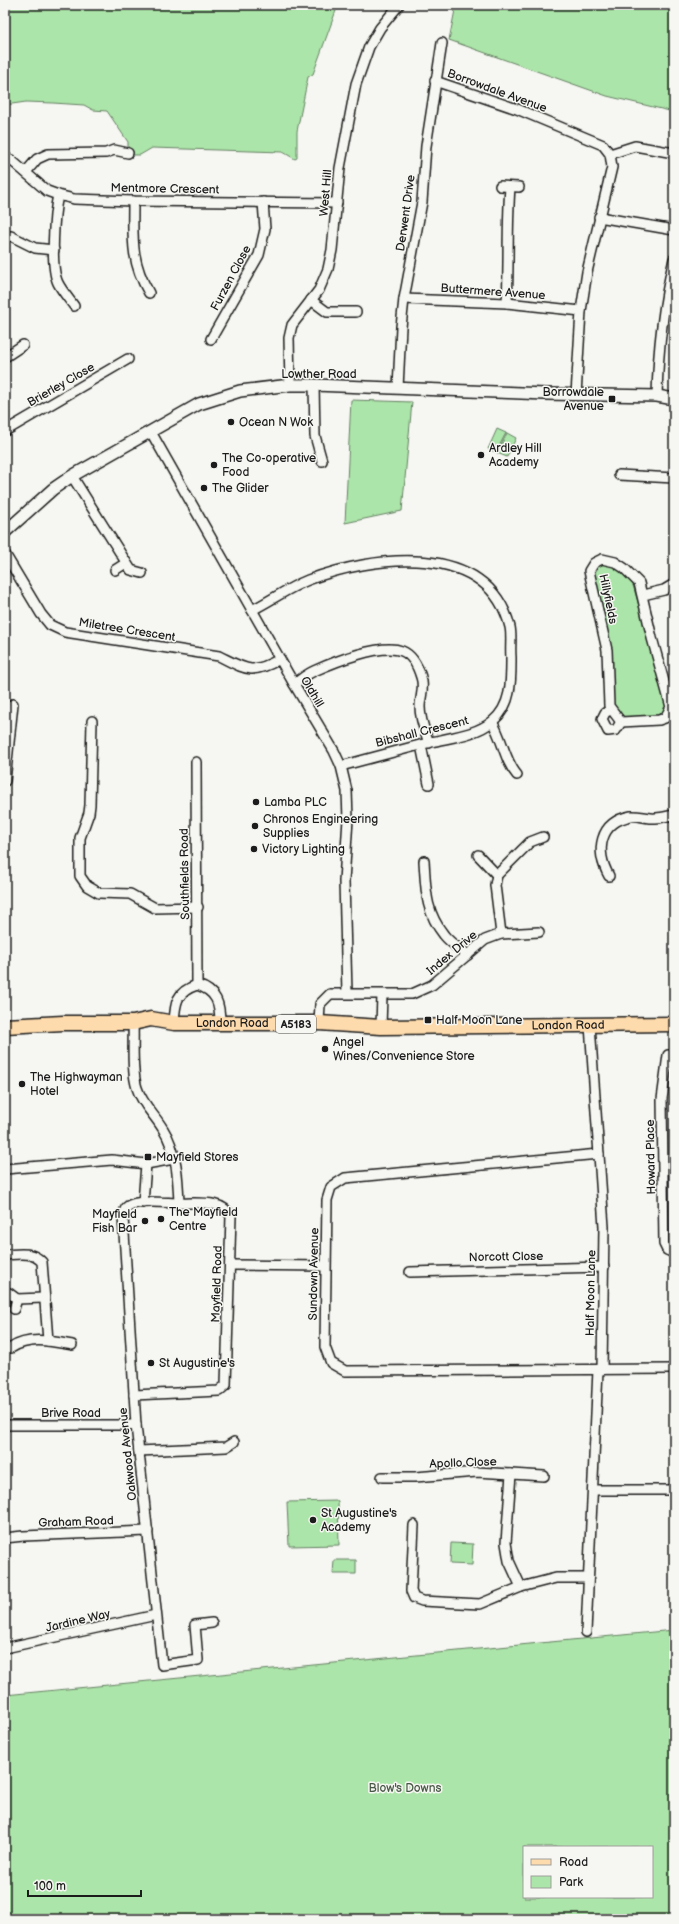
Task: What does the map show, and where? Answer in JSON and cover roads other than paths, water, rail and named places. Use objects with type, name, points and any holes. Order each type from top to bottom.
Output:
[{"type":"main road","name":"London Road","points":[[5,1026],[63,1023],[134,1023],[157,1030],[174,1022],[319,1023],[381,1027],[674,1024]]},
{"type":"street","name":"West Hill","points":[[290,385],[290,331],[292,325],[319,290],[328,269],[332,250],[340,168],[356,84],[369,47],[380,28],[399,5]]},
{"type":"street","name":"Derwent Drive","points":[[398,388],[400,327],[422,202],[426,146],[442,43]]},
{"type":"street","name":"Borrowdale Avenue","points":[[435,81],[517,109],[603,146],[610,154]]},
{"type":"street","points":[[576,395],[581,311],[587,272],[612,167],[610,154],[635,146],[674,153]]},
{"type":"street","points":[[26,172],[37,159],[48,154],[106,153],[114,150],[128,153]]},
{"type":"street","name":"Mentmore Crescent","points":[[5,158],[26,172],[47,191],[74,198],[133,201],[337,203]]},
{"type":"street","points":[[500,186],[514,187],[508,217],[509,265],[507,304]]},
{"type":"street","points":[[58,195],[55,210],[54,250],[57,282],[74,306]]},
{"type":"street","points":[[133,201],[133,254],[142,280],[149,293]]},
{"type":"street","name":"Furzen Close","points":[[211,339],[259,254],[265,229],[263,202]]},
{"type":"street","points":[[599,217],[670,230],[674,238]]},
{"type":"street","points":[[11,236],[35,248],[54,250]]},
{"type":"street","points":[[657,396],[659,340],[665,295],[674,259]]},
{"type":"street","name":"Buttermere Avenue","points":[[404,299],[507,304],[581,311]]},
{"type":"street","points":[[311,300],[327,312],[356,312]]},
{"type":"street","points":[[5,357],[23,345]]},
{"type":"street","name":"Brierley Close","points":[[5,431],[128,359]]},
{"type":"street","name":"Lowther Road","points":[[5,532],[53,489],[72,476],[199,404],[240,391],[290,385],[314,385],[576,395],[657,396],[674,399]]},
{"type":"street","points":[[314,385],[315,436],[322,461]]},
{"type":"street","name":"Oldhill","points":[[151,432],[294,684],[334,751],[340,766],[347,791],[348,819],[344,882],[347,993]]},
{"type":"street","points":[[619,475],[674,478]]},
{"type":"street","points":[[72,476],[126,563],[131,570],[142,574]]},
{"type":"street","name":"Miletree Crescent","points":[[5,554],[41,614],[50,625],[65,632],[219,656],[252,670],[265,667],[280,659]]},
{"type":"street","name":"Hillyfields","points":[[602,559],[615,562],[624,568],[639,583],[671,707],[665,718],[659,720],[621,722],[616,730],[608,731],[602,719],[605,713],[610,710],[606,650],[589,571],[594,563],[602,559]]},
{"type":"street","name":"Bibshall Crescent","points":[[252,610],[306,580],[346,568],[382,561],[426,561],[458,568],[480,580],[497,597],[510,627],[511,681],[508,701],[500,715],[479,730],[340,766]]},
{"type":"street","points":[[114,570],[126,563]]},
{"type":"street","points":[[643,596],[664,590],[674,584]]},
{"type":"street","points":[[294,684],[313,671],[371,651],[388,649],[403,652],[414,662],[422,680],[423,690],[420,706],[429,784]]},
{"type":"street","points":[[5,780],[13,704]]},
{"type":"street","points":[[610,710],[621,722]]},
{"type":"street","points":[[92,721],[90,805],[89,813],[80,838],[80,876],[87,886],[99,893],[130,894],[155,908],[198,907]]},
{"type":"street","points":[[492,722],[498,731],[510,767],[517,775]]},
{"type":"street","name":"Southfields Road","points":[[196,762],[198,907],[197,985]]},
{"type":"street","points":[[609,876],[603,865],[600,847],[606,830],[617,821],[632,816],[656,818],[674,815]]},
{"type":"street","points":[[501,934],[495,885],[497,875],[530,842],[544,836]]},
{"type":"street","points":[[478,855],[497,875]]},
{"type":"street","points":[[424,861],[430,914],[444,936],[468,955]]},
{"type":"street","name":"Index Drive","points":[[319,1023],[320,1004],[330,994],[412,994],[432,986],[485,940],[501,934],[539,932]]},
{"type":"street","points":[[174,1022],[178,997],[185,990],[197,985],[206,988],[218,1000],[220,1008],[220,1023]]},
{"type":"street","points":[[381,1027],[382,995]]},
{"type":"street","points":[[134,1023],[136,1085],[145,1106],[162,1127],[169,1140],[178,1173],[180,1203]]},
{"type":"street","name":"Half Moon Lane","points":[[586,1632],[604,1267],[604,1227],[590,1025]]},
{"type":"street","name":"Howard Place","points":[[668,1055],[662,1099],[664,1244],[667,1250],[674,1253]]},
{"type":"street","name":"Sundown Avenue","points":[[599,1154],[345,1178],[331,1187],[327,1200],[325,1348],[331,1363],[345,1371],[674,1369]]},
{"type":"street","points":[[5,1169],[112,1160],[146,1164],[174,1159]]},
{"type":"street","points":[[143,1203],[146,1164]]},
{"type":"street","name":"Oakwood Avenue","points":[[180,1203],[143,1203],[129,1205],[124,1210],[123,1217],[136,1425],[162,1665],[198,1660],[195,1625],[212,1623]]},
{"type":"street","name":"Mayfield Road","points":[[134,1395],[219,1391],[226,1384],[231,1216],[227,1209],[218,1205],[180,1203]]},
{"type":"street","points":[[5,1255],[30,1253],[42,1262],[48,1341]]},
{"type":"street","points":[[230,1265],[325,1266]]},
{"type":"street","name":"Norcott Close","points":[[410,1272],[604,1267]]},
{"type":"street","points":[[8,1293],[17,1299],[44,1298]]},
{"type":"street","points":[[14,1309],[17,1299]]},
{"type":"street","points":[[11,1348],[20,1342],[48,1341],[72,1345]]},
{"type":"street","name":"Brive Road","points":[[5,1425],[136,1425]]},
{"type":"street","points":[[139,1451],[226,1447],[234,1442]]},
{"type":"street","name":"Apollo Close","points":[[382,1477],[415,1477],[477,1472],[544,1476]]},
{"type":"street","points":[[511,1474],[506,1543],[509,1561],[520,1587]]},
{"type":"street","points":[[593,1490],[674,1490]]},
{"type":"street","points":[[414,1525],[411,1591],[414,1598],[422,1601],[480,1604],[520,1587],[556,1578],[588,1578]]},
{"type":"street","name":"Graham Road","points":[[5,1538],[148,1531]]},
{"type":"street","name":"Jardine Way","points":[[5,1648],[156,1616]]},
{"type":"place","name":"Borrowdale Avenue","points":[[612,399]]},
{"type":"place","name":"Ocean N Wok","points":[[231,422]]},
{"type":"place","name":"Ardley Hill Academy","points":[[481,455]]},
{"type":"place","name":"The Co-operative Food","points":[[214,465]]},
{"type":"place","name":"The Glider","points":[[204,488]]},
{"type":"place","name":"Lamba PLC","points":[[256,802]]},
{"type":"place","name":"Chronos Engineering Supplies","points":[[255,826]]},
{"type":"place","name":"Victory Lighting","points":[[254,849]]},
{"type":"place","name":"Half Moon Lane","points":[[428,1020]]},
{"type":"place","name":"Angel Wines/Convenience Store","points":[[325,1049]]},
{"type":"place","name":"The Highwayman Hotel","points":[[22,1084]]},
{"type":"place","name":"Mayfield Stores","points":[[148,1157]]},
{"type":"place","name":"The Mayfield Centre","points":[[161,1219]]},
{"type":"place","name":"Mayfield Fish Bar","points":[[145,1221]]},
{"type":"place","name":"St Augustine's","points":[[151,1363]]},
{"type":"place","name":"St Augustine's Academy","points":[[313,1520]]},
{"type":"park label","name":"Blow's Downs","points":[[405,1788]]}]
